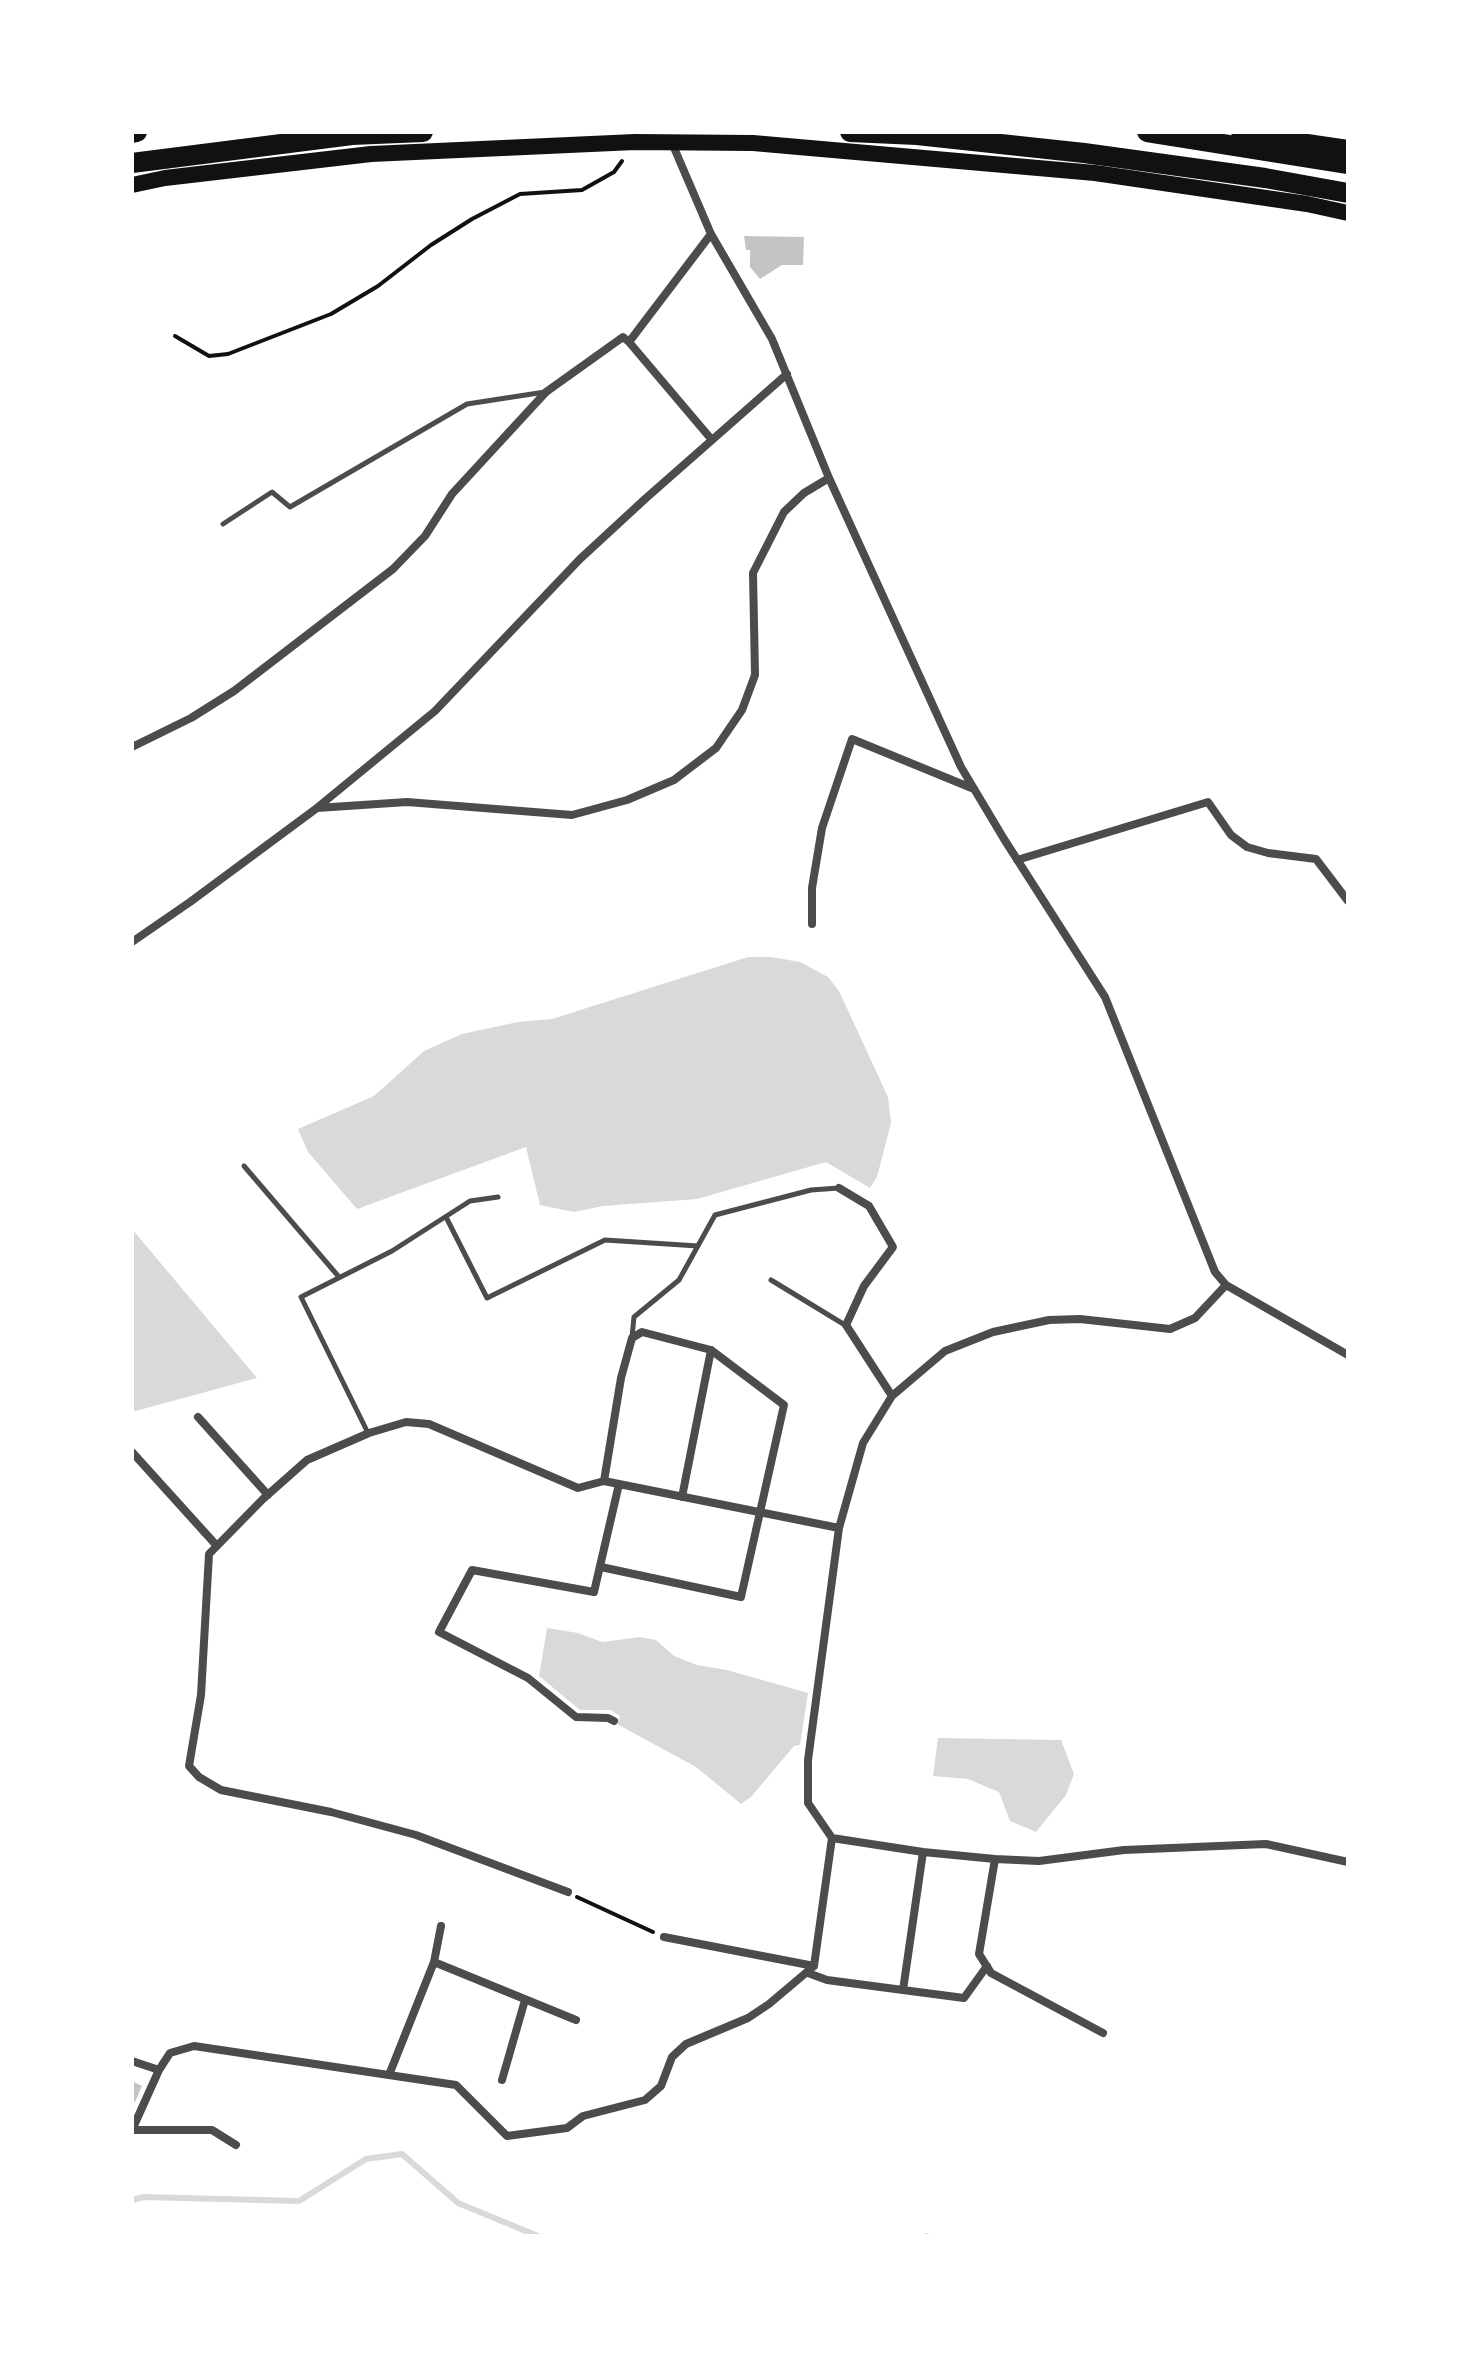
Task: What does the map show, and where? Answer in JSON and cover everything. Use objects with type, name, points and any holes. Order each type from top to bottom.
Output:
[{"type":"highway","points":[[132,163],[352,135],[423,132]]},
{"type":"highway","points":[[850,132],[917,135],[1084,153],[1348,193]]},
{"type":"highway","points":[[1147,132],[1348,164]]},
{"type":"main road","points":[[1239,132],[1348,148]]},
{"type":"main road","points":[[132,185],[165,178],[371,154],[635,142],[753,143],[1095,173],[1307,204],[1348,213]]},
{"type":"street","points":[[672,143],[711,234],[772,339],[829,478],[961,767],[1105,997],[1215,1272],[1226,1285],[1348,1355]]},
{"type":"street","points":[[629,342],[711,234]]},
{"type":"street","points":[[132,747],[191,718],[234,691],[393,569],[425,536],[452,494],[546,392],[623,337],[712,440]]},
{"type":"street","points":[[132,942],[317,808],[435,711],[580,559],[787,374]]},
{"type":"street","points":[[317,808],[407,802],[572,815],[627,800],[674,780],[716,748],[742,710],[755,675],[753,573],[784,512],[804,493],[829,478]]},
{"type":"street","points":[[812,924],[812,888],[822,828],[852,739],[974,789]]},
{"type":"street","points":[[1017,860],[1208,802],[1231,835],[1247,847],[1316,859],[1348,901]]},
{"type":"street","points":[[839,1188],[869,1206],[893,1247],[864,1286],[846,1325],[892,1396]]},
{"type":"street","points":[[236,2145],[212,2130],[132,2130],[170,2053],[194,2046],[456,2085],[507,2136],[567,2128],[583,2116],[645,2100],[661,2086],[672,2057],[686,2044],[748,2018],[811,1969],[832,1838],[808,1803],[808,1760],[839,1528],[863,1443],[892,1396],[945,1351],[993,1332],[1049,1320],[1080,1319],[1170,1329],[1195,1318],[1226,1285]]},
{"type":"street","points":[[601,1567],[741,1597],[784,1405],[711,1350],[642,1332],[632,1338],[621,1378],[604,1481]]},
{"type":"street","points":[[682,1497],[711,1350]]},
{"type":"street","points":[[198,1417],[268,1495]]},
{"type":"street","points":[[568,1892],[416,1835],[331,1812],[221,1790],[199,1777],[189,1766],[201,1695],[209,1554],[307,1460],[369,1433],[406,1422],[429,1424],[578,1488],[604,1481],[839,1528]]},
{"type":"street","points":[[132,1452],[217,1546]]},
{"type":"street","points":[[614,1721],[576,1717],[528,1678],[439,1632],[472,1570],[594,1592],[619,1484]]},
{"type":"street","points":[[832,1838],[923,1852],[1039,1861],[1124,1850],[1266,1844],[1348,1862]]},
{"type":"street","points":[[903,1990],[923,1852]]},
{"type":"street","points":[[995,1859],[979,1954],[991,1973],[1103,2033]]},
{"type":"street","points":[[389,2075],[434,1962],[441,1926]]},
{"type":"street","points":[[664,1937],[811,1969],[827,1980],[964,1998],[987,1966]]},
{"type":"street","points":[[434,1962],[576,2020]]},
{"type":"street","points":[[502,2080],[525,2000]]},
{"type":"street","points":[[132,2061],[159,2070]]},
{"type":"lane","points":[[223,524],[272,492],[290,507],[467,404],[546,392]]},
{"type":"lane","points":[[244,1166],[339,1277]]},
{"type":"lane","points":[[632,1338],[634,1317],[679,1280],[715,1215],[811,1190],[839,1188]]},
{"type":"lane","points":[[369,1433],[301,1297],[392,1251],[470,1201],[498,1197]]},
{"type":"lane","points":[[446,1217],[487,1298],[605,1240],[698,1246]]},
{"type":"lane","points":[[771,1280],[846,1325]]},
{"type":"path","points":[[175,336],[209,356],[228,354],[331,314],[378,286],[442,238],[508,200],[520,194],[540,191],[582,190],[614,172],[635,142]]},
{"type":"path","points":[[568,1892],[664,1937]]},
{"type":"shaded area","points":[[748,957],[800,962],[828,977],[839,991],[888,1097],[891,1123],[877,1177],[870,1188],[826,1162],[697,1199],[603,1206],[574,1212],[540,1205],[526,1147],[357,1209],[308,1152],[298,1129],[374,1096],[424,1051],[462,1034],[518,1022],[552,1019]]},
{"type":"shaded area","points":[[132,1229],[257,1378],[132,1412]]},
{"type":"shaded area","points":[[547,1628],[578,1633],[602,1642],[640,1637],[656,1640],[674,1656],[697,1665],[727,1670],[808,1693],[800,1745],[794,1746],[751,1797],[741,1804],[696,1767],[617,1724],[620,1716],[611,1710],[580,1710],[539,1676]]},
{"type":"shaded area","points":[[938,1738],[1061,1740],[1074,1774],[1066,1795],[1036,1832],[1010,1821],[999,1792],[968,1779],[933,1776]]},
{"type":"building","points":[[744,236],[804,237],[803,265],[782,265],[760,279],[750,267],[750,250],[746,250]]},
{"type":"building","points":[[132,2081],[142,2086],[135,2102],[132,2100]]},
{"type":"waterway","points":[[132,2200],[144,2197],[299,2201],[366,2159],[402,2154],[458,2203],[538,2236]]}]
